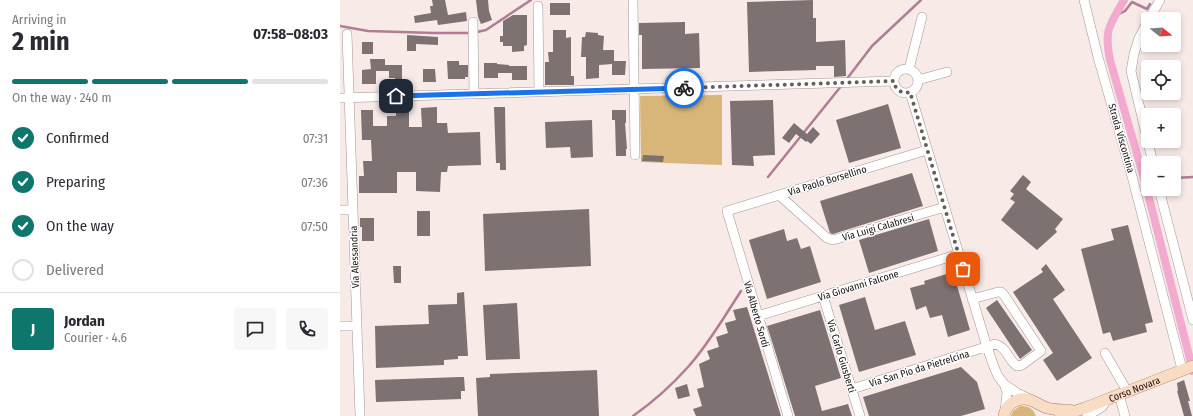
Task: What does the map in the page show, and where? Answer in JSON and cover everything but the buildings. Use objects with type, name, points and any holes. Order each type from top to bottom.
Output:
[{"type":"main road","name":"Corso Novara","points":[[1060,416],[1074,410],[1085,408],[1187,368]]},
{"type":"main road","name":"Corso Novara","points":[[1004,414],[1008,406],[1018,399],[1025,398],[1052,409],[1074,410]]},
{"type":"main road","points":[[1034,401],[1041,409],[1043,416]]},
{"type":"street","points":[[633,0],[635,155]]},
{"type":"street","name":"Strada Viscontina","points":[[1084,0],[1098,57],[1187,368]]},
{"type":"street","points":[[1153,12],[1160,0]]},
{"type":"street","points":[[538,6],[539,92]]},
{"type":"street","points":[[909,69],[922,17]]},
{"type":"street","points":[[473,22],[474,93]]},
{"type":"street","name":"Via Alessandria","points":[[347,34],[345,98],[353,210],[360,416]]},
{"type":"street","points":[[1141,34],[1134,54],[1132,71],[1151,156]]},
{"type":"street","points":[[902,69],[909,69],[915,73],[918,80],[916,88],[906,93],[899,91],[894,85],[894,77],[898,71],[902,69]]},
{"type":"street","points":[[918,80],[947,72]]},
{"type":"street","points":[[345,98],[474,93],[843,84],[894,81]]},
{"type":"street","points":[[910,92],[987,347],[998,376],[1004,384],[1007,392],[1004,414]]},
{"type":"street","name":"Via Paolo Borsellino","points":[[727,211],[927,150]]},
{"type":"street","name":"Via Luigi Calabresi","points":[[779,195],[827,238],[833,240],[944,207]]},
{"type":"street","points":[[1161,196],[1193,320]]},
{"type":"street","points":[[340,210],[353,210]]},
{"type":"street","name":"Via Alberto Sordi","points":[[727,211],[788,416]]},
{"type":"street","name":"Via Giovanni Falcone","points":[[758,316],[958,254]]},
{"type":"street","points":[[972,299],[1002,292],[1041,351],[1022,365],[1018,366],[1014,364],[1000,345],[995,344],[987,347]]},
{"type":"street","name":"Via Carlo Giusberti","points":[[823,296],[860,416]]},
{"type":"street","points":[[340,326],[356,326]]},
{"type":"street","name":"Via San Pio da Pietrelcina","points":[[852,389],[987,347]]},
{"type":"street","points":[[1105,353],[1123,393],[1126,416]]},
{"type":"street","points":[[1004,384],[1017,393],[1034,401]]},
{"type":"street","points":[[1087,416],[1102,407],[1106,400]]},
{"type":"shaded area","points":[[722,95],[722,165],[641,162],[640,96]]},
{"type":"shaded area","points":[[1020,406],[1030,408],[1036,416],[1011,416],[1013,411]]},
{"type":"waterway","points":[[477,32],[486,30],[531,0]]},
{"type":"waterway","points":[[846,80],[872,46],[921,0]]},
{"type":"waterway","points":[[1124,0],[1109,28],[1108,50],[1145,182],[1193,371]]},
{"type":"waterway","points":[[1115,16],[1125,11],[1132,2],[1147,9],[1150,4]]},
{"type":"waterway","points":[[340,26],[368,31],[470,33]]},
{"type":"waterway","points":[[768,177],[842,85]]},
{"type":"waterway","points":[[1181,178],[1193,177]]},
{"type":"waterway","points":[[633,416],[662,393],[688,367],[709,340],[741,291]]},
{"type":"way so far","points":[[684,88],[818,85],[894,81],[894,85],[899,91],[906,93],[910,92],[963,269]]},
{"type":"route","points":[[396,96],[684,88]]}]
